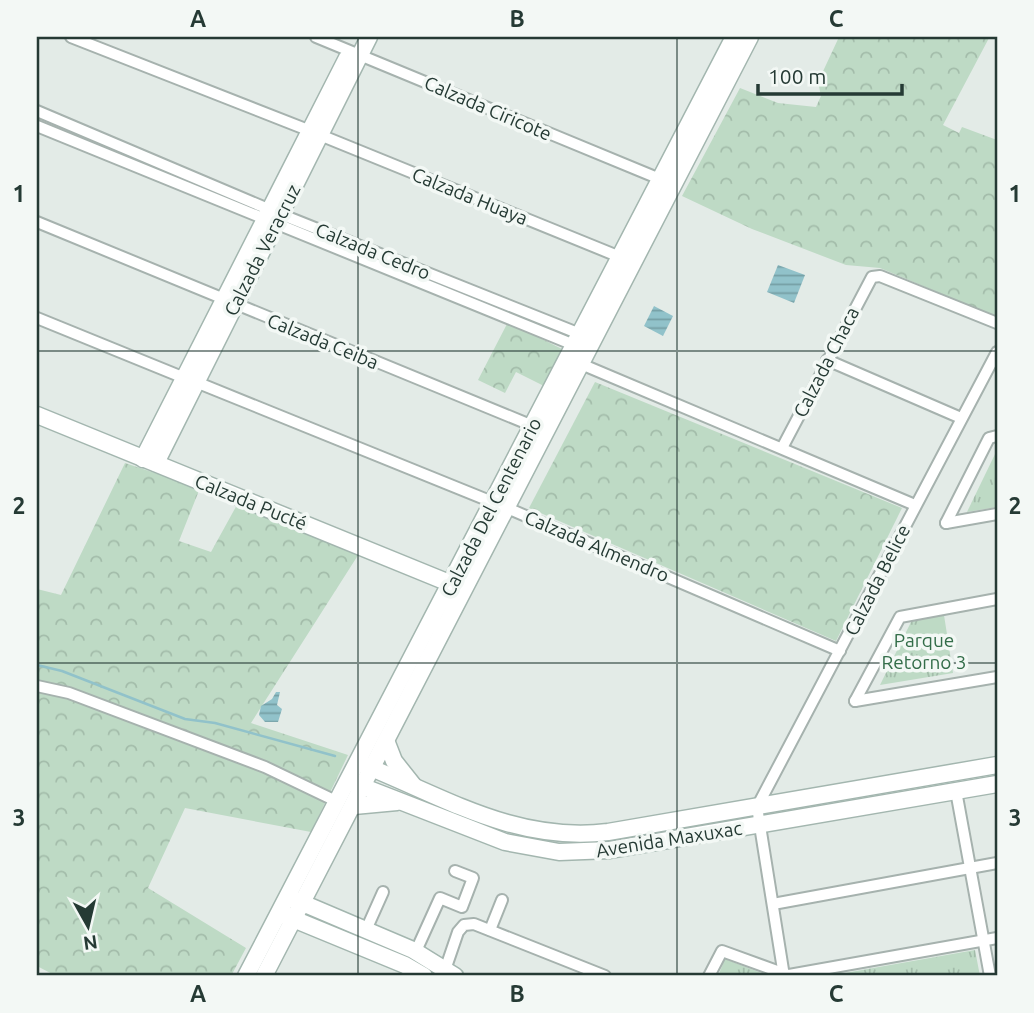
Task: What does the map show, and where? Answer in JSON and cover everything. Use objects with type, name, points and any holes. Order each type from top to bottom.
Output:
[{"type":"main road","name":"Calzada Veracruz","points":[[150,461],[356,47],[369,37]]},
{"type":"main road","name":"Calzada Del Centenario","points":[[500,506],[533,426],[583,347],[620,257],[734,37]]},
{"type":"main road","name":"Calzada Del Centenario","points":[[246,976],[296,900],[583,347],[750,37]]},
{"type":"main road","name":"Calzada Pucté","points":[[37,415],[458,587]]},
{"type":"main road","name":"Calzada Del Centenario","points":[[366,766],[387,743],[458,587]]},
{"type":"main road","points":[[387,743],[394,761],[415,787]]},
{"type":"main road","name":"Avenida Maxuxac","points":[[366,766],[482,814],[537,832],[584,835],[997,765]]},
{"type":"main road","name":"Avenida Maxuxac","points":[[357,784],[505,842],[559,852],[610,850],[997,784]]},
{"type":"main road","points":[[346,804],[407,802]]},
{"type":"main road","points":[[475,831],[482,814]]},
{"type":"main road","points":[[296,900],[416,951],[448,974]]},
{"type":"main road","name":"Calzada Del Centenario","points":[[264,976],[287,916]]},
{"type":"main road","points":[[287,916],[405,965],[424,976]]},
{"type":"street","name":"Calzada Huaya","points":[[71,37],[620,257]]},
{"type":"street","name":"Calzada Ciricote","points":[[316,37],[356,47],[660,179]]},
{"type":"street","name":"Calzada Cedro","points":[[37,111],[271,217]]},
{"type":"street","name":"Calzada Cedro","points":[[37,126],[271,217],[583,347],[782,448],[915,505]]},
{"type":"street","name":"Calzada Ceiba","points":[[37,222],[533,426]]},
{"type":"street","name":"Calzada Chaca","points":[[782,448],[872,277],[880,276],[997,323]]},
{"type":"street","name":"Calzada Almendro","points":[[37,318],[500,506],[840,651]]},
{"type":"street","name":"Calzada Belice","points":[[757,807],[997,352]]},
{"type":"street","points":[[827,360],[961,418]]},
{"type":"street","points":[[993,437],[946,523],[997,514]]},
{"type":"street","points":[[997,599],[900,617],[855,701],[997,677]]},
{"type":"street","points":[[37,686],[69,693],[265,767],[346,804]]},
{"type":"street","points":[[956,791],[990,976]]},
{"type":"street","points":[[757,807],[787,976]]},
{"type":"street","points":[[773,904],[997,863]]},
{"type":"street","points":[[416,951],[440,898],[462,907],[473,878],[455,871]]},
{"type":"street","points":[[366,930],[383,892]]},
{"type":"street","points":[[489,930],[502,900]]},
{"type":"street","points":[[448,974],[458,932],[464,925],[474,924],[605,976]]},
{"type":"street","points":[[709,976],[722,951],[787,976],[997,938]]},
{"type":"green space","points":[[839,37],[989,38],[943,125],[959,133],[962,127],[997,140],[997,317],[880,268],[846,265],[752,229],[682,196],[740,88],[778,103],[816,107],[821,96],[818,82]]},
{"type":"green space","points":[[508,322],[562,349],[544,386],[516,372],[505,393],[478,380]]},
{"type":"green space","points":[[595,382],[902,508],[836,641],[529,508]]},
{"type":"green space","points":[[997,450],[997,507],[967,512]]},
{"type":"green space","points":[[125,463],[200,488],[179,541],[211,552],[238,503],[362,549],[251,723],[348,755],[311,832],[185,808],[148,888],[246,948],[231,976],[56,976],[37,966],[37,589],[61,595]]},
{"type":"green space","name":"Parque Retorno 3","points":[[944,615],[953,673],[880,685],[912,620]]},
{"type":"green space","points":[[975,950],[980,976],[828,976]]},
{"type":"green space","points":[[725,959],[769,976],[718,976]]},
{"type":"water","points":[[778,265],[805,275],[794,303],[767,292]]},
{"type":"water","points":[[654,306],[673,316],[663,336],[644,326]]},
{"type":"water","points":[[276,692],[280,692],[277,705],[282,709],[278,722],[265,722],[259,715],[261,706],[272,699]]},
{"type":"waterway","points":[[37,665],[62,671],[185,719],[215,723],[335,756]]}]
